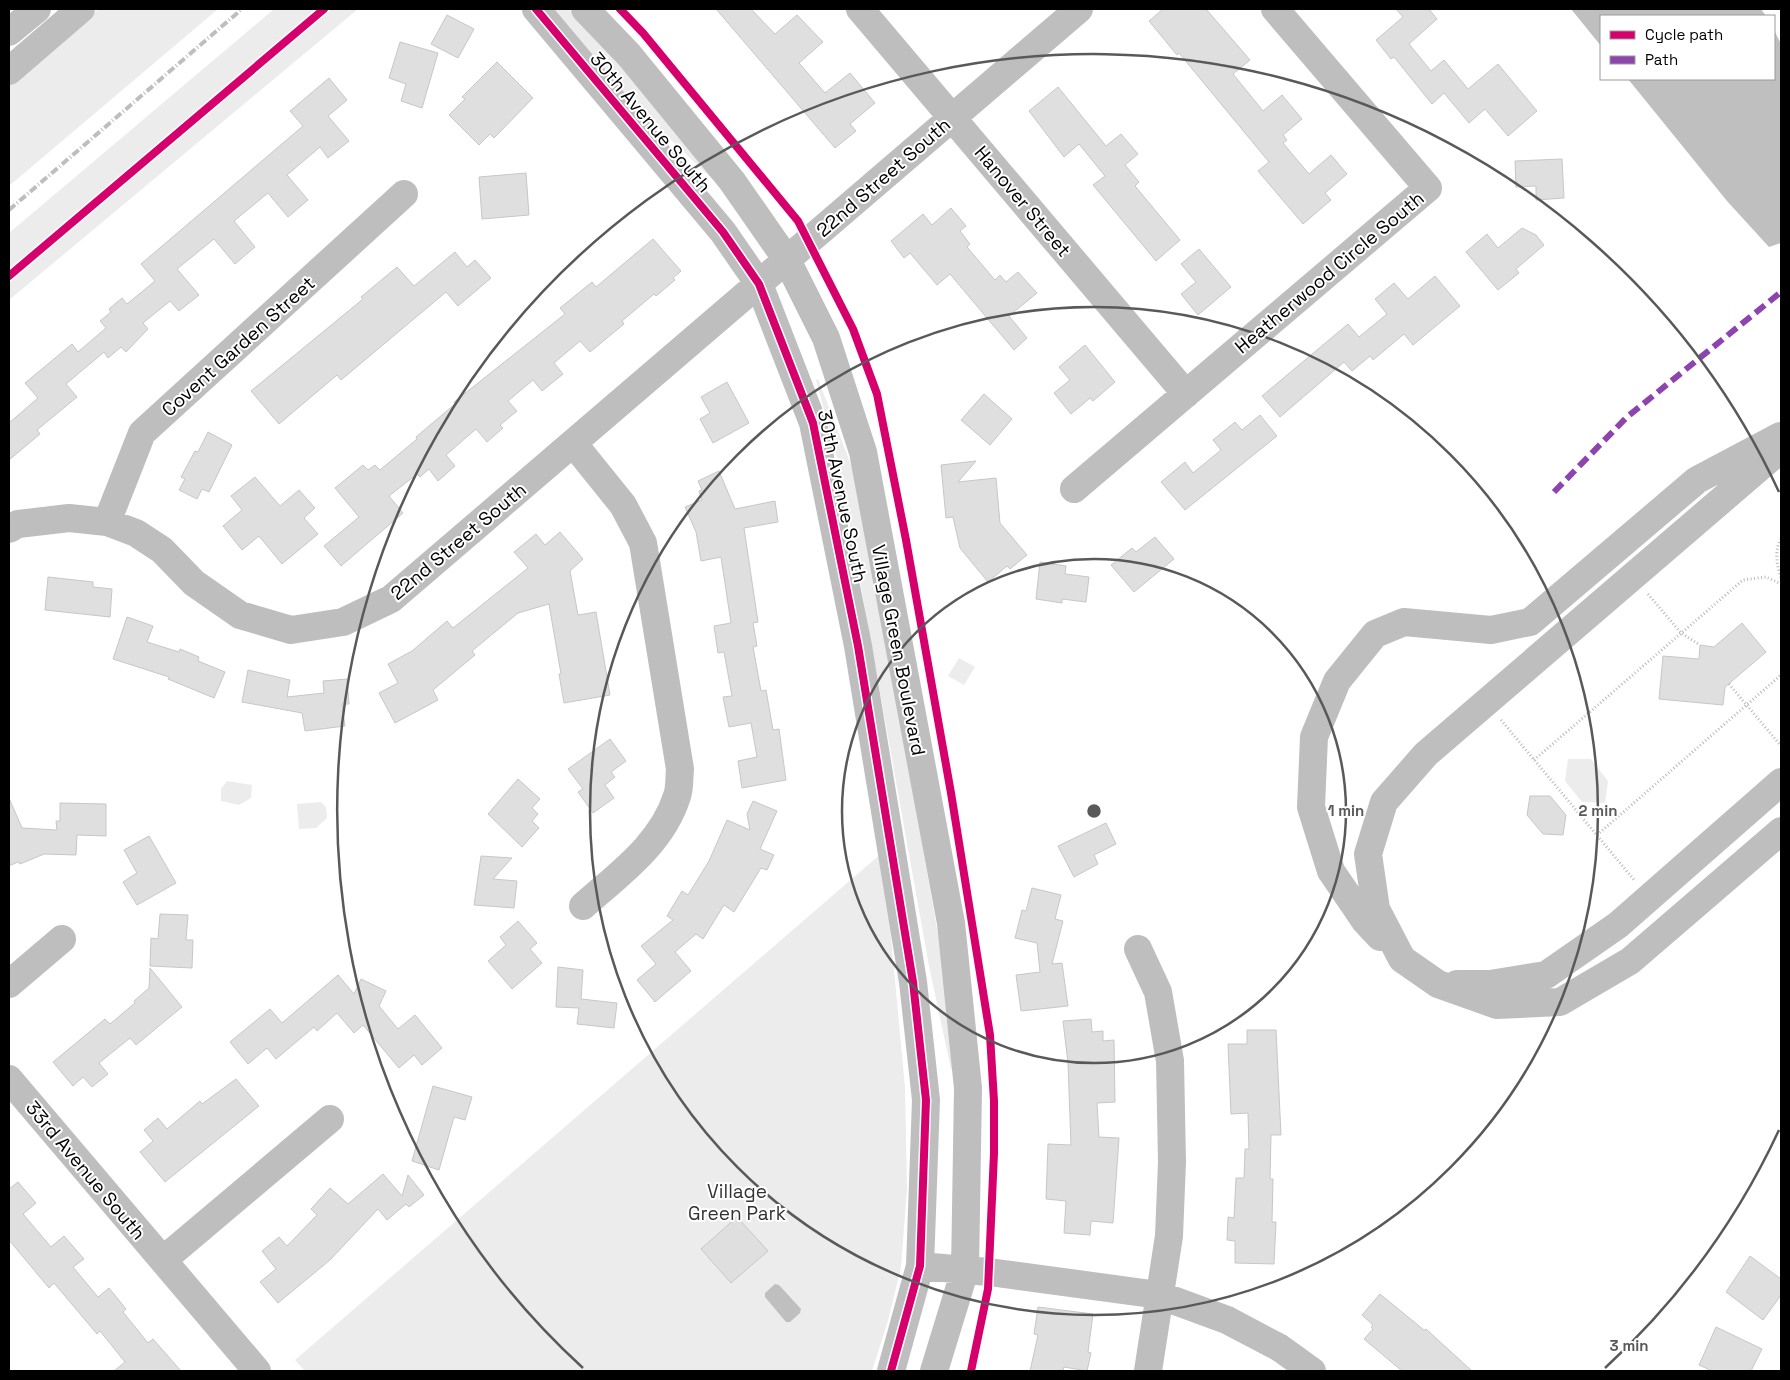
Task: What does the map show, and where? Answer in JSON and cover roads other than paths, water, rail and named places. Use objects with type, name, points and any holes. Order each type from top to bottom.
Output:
[{"type":"street","points":[[9,71],[81,9]]},
{"type":"street","name":"30th Avenue South","points":[[536,9],[723,232],[758,284],[813,423],[858,646],[912,982],[926,1100],[920,1266]]},
{"type":"street","name":"Village Green Boulevard","points":[[585,9],[629,55],[732,182],[787,260],[826,338],[863,452],[951,923],[968,1088],[965,1270],[934,1371]]},
{"type":"street","name":"Hanover Street","points":[[860,9],[1186,394]]},
{"type":"street","name":"22nd Street South","points":[[9,529],[18,524],[69,518],[107,522],[136,533],[162,550],[194,582],[240,616],[291,630],[343,622],[391,599],[1079,9]]},
{"type":"street","name":"Heatherwood Circle South","points":[[1074,489],[1428,188],[1275,9]]},
{"type":"street","points":[[23,20],[43,42]]},
{"type":"street","name":"Covent Garden Street","points":[[107,522],[142,433],[404,194]]},
{"type":"street","points":[[573,443],[623,505],[643,543],[680,769],[678,794],[666,824],[643,853],[582,906]]},
{"type":"street","points":[[1402,959],[1376,909],[1368,854],[1384,802],[1426,754],[1778,449]]},
{"type":"street","points":[[1778,449],[1697,480],[1530,622],[1491,630],[1404,622],[1375,634],[1336,681],[1314,737],[1311,807],[1331,871],[1365,921],[1402,959],[1438,984],[1497,1005],[1560,1002],[1630,962],[1781,831]]},
{"type":"street","points":[[1438,984],[1490,984],[1546,975],[1618,925],[1781,782]]},
{"type":"street","points":[[9,984],[62,939]]},
{"type":"street","points":[[1138,949],[1158,992],[1170,1061],[1172,1162],[1169,1226],[1148,1371]]},
{"type":"street","name":"33rd Avenue South","points":[[9,1079],[257,1371]]},
{"type":"street","points":[[163,1260],[330,1119]]},
{"type":"street","points":[[891,1371],[920,1266],[1159,1295],[1227,1320],[1280,1348],[1312,1371]]},
{"type":"railway","points":[[9,210],[242,9]]},
{"type":"park label","name":"Village Green Park","points":[[737,1202]]}]
